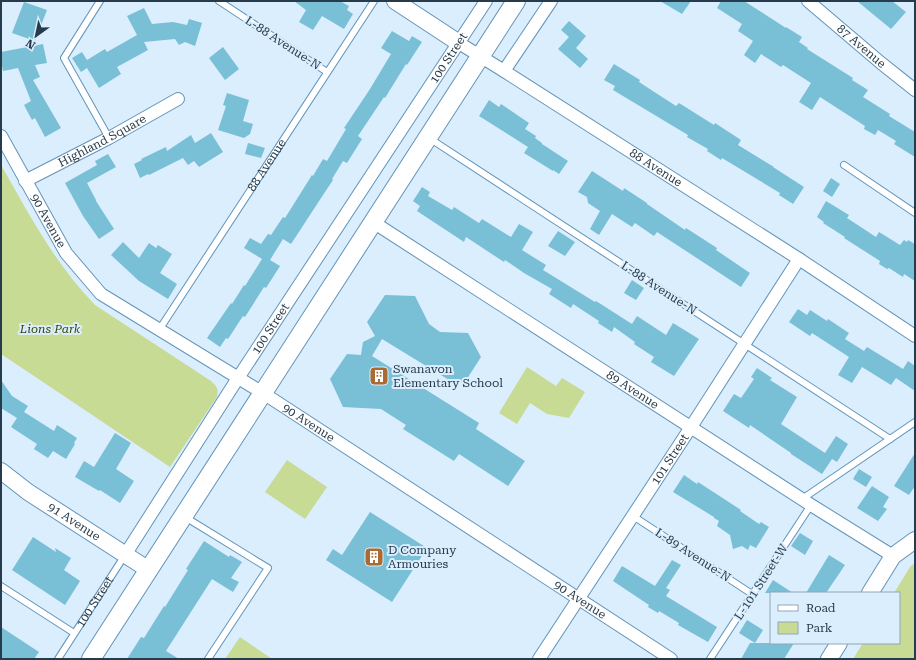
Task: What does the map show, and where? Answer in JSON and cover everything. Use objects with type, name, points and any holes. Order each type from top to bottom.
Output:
[{"type":"main road","points":[[95,656],[516,1]]},
{"type":"street","name":"88 Avenue","points":[[395,1],[458,43],[481,56],[799,259],[915,336]]},
{"type":"street","name":"100 Street","points":[[125,555],[238,378],[486,1]]},
{"type":"street","points":[[504,71],[551,1]]},
{"type":"street","name":"87 Avenue","points":[[808,1],[915,90]]},
{"type":"street","name":"Highland Square","points":[[25,181],[108,138],[178,99]]},
{"type":"street","name":"90 Avenue","points":[[1,136],[66,253],[101,294],[263,393],[671,659]]},
{"type":"street","name":"89 Avenue","points":[[373,222],[893,556]]},
{"type":"street","name":"101 Street","points":[[539,659],[799,259]]},
{"type":"street","name":"91 Avenue","points":[[1,471],[28,492],[149,570]]},
{"type":"street","points":[[871,592],[893,556],[915,540]]},
{"type":"street","points":[[829,659],[838,644]]},
{"type":"lane","points":[[100,1],[64,58],[108,138]]},
{"type":"lane","name":"L-88 Avenue-N","points":[[219,1],[327,72]]},
{"type":"lane","name":"88 Avenue","points":[[159,330],[374,1]]},
{"type":"lane","name":"L-88 Avenue-N","points":[[428,138],[890,439]]},
{"type":"lane","points":[[844,164],[915,213]]},
{"type":"lane","name":"L-101 Street-W","points":[[710,659],[752,594],[807,502],[890,439],[915,422]]},
{"type":"lane","points":[[184,516],[268,568],[208,659]]},
{"type":"lane","name":"L-89 Avenue-N","points":[[633,516],[752,594]]},
{"type":"lane","name":"100 Street","points":[[58,659],[125,555]]},
{"type":"lane","points":[[1,586],[74,633]]},
{"type":"green space","name":"Lions Park","points":[[1,165],[32,220],[55,256],[67,273],[95,305],[211,381],[217,388],[217,397],[170,467],[1,354]]},
{"type":"green space","points":[[527,367],[556,386],[562,378],[585,392],[569,418],[547,414],[530,403],[517,424],[499,413]]},
{"type":"green space","points":[[287,460],[327,487],[305,519],[265,492]]},
{"type":"green space","points":[[915,563],[915,659],[853,659],[862,644],[900,644],[900,592],[895,592],[910,567]]},
{"type":"green space","points":[[240,637],[272,659],[225,659]]},
{"type":"building","points":[[294,1],[340,1],[349,6],[347,10],[353,14],[344,29],[322,16],[313,30],[299,22],[306,10]]},
{"type":"building","points":[[660,1],[691,1],[682,14]]},
{"type":"building","points":[[721,1],[744,1],[802,37],[799,42],[808,48],[807,49],[853,78],[852,80],[868,90],[863,97],[890,114],[889,116],[915,132],[915,157],[894,144],[896,141],[878,130],[875,135],[864,129],[865,126],[820,97],[812,110],[799,102],[811,83],[783,65],[781,67],[761,54],[755,63],[744,55],[753,41],[738,31],[742,24],[717,8]]},
{"type":"building","points":[[857,1],[892,1],[906,12],[891,29]]},
{"type":"building","points":[[24,2],[47,10],[35,41],[12,33]]},
{"type":"building","points":[[144,8],[152,24],[173,22],[187,25],[189,19],[202,23],[195,46],[185,42],[179,45],[175,39],[144,42],[148,50],[117,67],[121,74],[99,88],[87,68],[81,72],[72,58],[82,52],[87,60],[105,49],[107,52],[137,35],[127,16]]},
{"type":"building","points":[[569,21],[586,36],[576,48],[588,59],[580,68],[558,49],[569,37],[561,30]]},
{"type":"building","points":[[392,31],[409,41],[412,36],[422,42],[358,136],[362,139],[347,163],[343,161],[332,179],[333,180],[291,244],[283,239],[270,260],[280,266],[266,288],[264,287],[245,317],[243,316],[228,339],[226,338],[220,347],[207,338],[244,285],[245,286],[262,259],[244,248],[250,238],[261,244],[268,234],[271,235],[283,217],[285,218],[323,159],[327,161],[346,129],[344,128],[391,54],[381,48]]},
{"type":"building","points":[[43,44],[47,63],[35,65],[40,77],[33,80],[61,128],[45,137],[35,118],[32,120],[24,105],[31,101],[18,68],[3,71],[1,61],[1,52]]},
{"type":"building","points":[[223,47],[239,69],[225,80],[209,58]]},
{"type":"building","points":[[614,64],[640,80],[639,82],[676,106],[679,103],[714,125],[715,123],[741,140],[738,145],[804,187],[793,204],[779,195],[780,193],[722,158],[721,160],[707,151],[708,149],[687,137],[688,135],[613,90],[615,86],[604,80]]},
{"type":"building","points":[[227,93],[249,100],[243,121],[253,124],[250,134],[244,138],[218,130],[226,106],[223,105]]},
{"type":"building","points":[[489,100],[499,107],[501,104],[529,123],[525,129],[536,136],[535,138],[542,144],[568,161],[559,174],[524,153],[528,147],[479,116]]},
{"type":"building","points":[[211,133],[223,152],[199,167],[194,161],[188,165],[183,158],[140,178],[134,164],[142,160],[141,159],[166,147],[167,151],[191,135],[195,143]]},
{"type":"building","points":[[248,143],[265,148],[261,158],[245,154]]},
{"type":"building","points":[[108,154],[116,167],[87,183],[96,201],[114,229],[99,239],[83,216],[65,183],[97,165],[95,161]]},
{"type":"building","points":[[592,171],[623,191],[624,188],[685,230],[686,228],[717,248],[716,250],[750,273],[741,287],[657,232],[654,236],[635,223],[632,227],[612,214],[599,235],[590,229],[600,211],[588,203],[587,197],[578,192]]},
{"type":"building","points":[[831,178],[840,184],[832,197],[823,191]]},
{"type":"building","points":[[422,187],[430,192],[428,196],[452,210],[454,207],[479,223],[482,219],[511,237],[519,224],[533,232],[522,250],[546,265],[543,270],[632,324],[637,316],[666,335],[673,323],[699,339],[674,376],[651,362],[654,357],[634,344],[635,342],[614,327],[612,332],[598,323],[599,321],[573,304],[571,308],[549,294],[552,289],[505,260],[504,262],[466,237],[464,242],[417,211],[420,206],[413,201]]},
{"type":"building","points":[[826,201],[849,215],[847,218],[876,237],[879,232],[900,245],[904,240],[907,242],[908,240],[915,244],[915,281],[904,274],[903,277],[889,268],[887,269],[879,264],[880,261],[823,223],[824,222],[817,217]]},
{"type":"building","points":[[558,231],[575,242],[565,256],[548,246]]},
{"type":"building","points":[[123,242],[139,258],[149,243],[156,248],[158,245],[172,254],[160,273],[177,284],[168,299],[139,281],[111,255]]},
{"type":"building","points":[[632,280],[644,288],[636,300],[624,293]]},
{"type":"building","name":"Swanavon Elementary School","points":[[385,295],[415,296],[429,324],[440,332],[468,333],[481,357],[465,382],[449,380],[382,339],[372,356],[479,423],[476,429],[525,461],[508,486],[459,454],[454,461],[403,429],[406,425],[381,409],[343,407],[330,379],[347,354],[361,355],[363,342],[375,336],[367,322]]},
{"type":"building","points":[[798,309],[807,315],[810,310],[827,321],[828,319],[849,333],[845,339],[864,351],[867,347],[903,369],[908,361],[915,366],[915,391],[896,378],[891,385],[862,367],[852,383],[838,375],[849,357],[812,333],[810,336],[789,322]]},
{"type":"building","points":[[757,368],[772,378],[770,380],[797,397],[781,424],[825,453],[836,436],[848,444],[837,462],[832,459],[822,474],[750,425],[749,428],[723,411],[734,394],[741,398],[754,379],[751,377]]},
{"type":"building","points":[[1,380],[12,396],[28,406],[24,412],[54,431],[57,425],[77,438],[66,459],[53,451],[48,458],[34,449],[37,444],[11,427],[17,418],[1,408]]},
{"type":"building","points":[[115,433],[131,443],[116,469],[134,481],[120,503],[100,490],[99,491],[75,477],[84,461],[94,467]]},
{"type":"building","points":[[915,453],[915,486],[909,495],[894,486]]},
{"type":"building","points":[[859,469],[872,477],[866,487],[853,479]]},
{"type":"building","points":[[684,475],[697,484],[698,482],[741,510],[740,511],[759,524],[761,522],[769,527],[756,548],[750,545],[748,550],[742,546],[733,549],[730,535],[717,526],[719,521],[673,492]]},
{"type":"building","points":[[872,486],[889,497],[883,507],[887,509],[878,521],[857,508]]},
{"type":"building","name":"D Company Armouries","points":[[370,512],[427,548],[392,602],[326,560],[333,549],[342,555]]},
{"type":"building","points":[[800,533],[813,541],[805,555],[791,546]]},
{"type":"building","points":[[33,537],[56,552],[55,548],[71,558],[64,570],[80,581],[65,605],[12,570]]},
{"type":"building","points":[[204,541],[229,557],[230,555],[242,562],[231,578],[239,582],[233,592],[212,579],[166,651],[179,659],[127,659],[141,637],[144,638],[164,606],[165,607],[188,570],[186,569]]},
{"type":"building","points":[[829,555],[845,565],[827,592],[807,592]]},
{"type":"building","points":[[672,560],[681,565],[666,588],[670,590],[666,596],[717,627],[708,642],[678,625],[679,623],[659,611],[658,613],[648,607],[649,605],[613,581],[622,566],[655,586]]},
{"type":"building","points":[[773,580],[791,592],[770,592],[765,593]]},
{"type":"building","points":[[747,620],[763,630],[755,643],[739,633]]},
{"type":"building","points":[[1,627],[39,652],[34,659],[1,659]]},
{"type":"building","points":[[750,643],[793,644],[784,659],[741,659]]},
{"type":"place","name":"Swanavon Elementary School","points":[[379,376]]},
{"type":"place","name":"D Company Armouries","points":[[374,557]]}]
